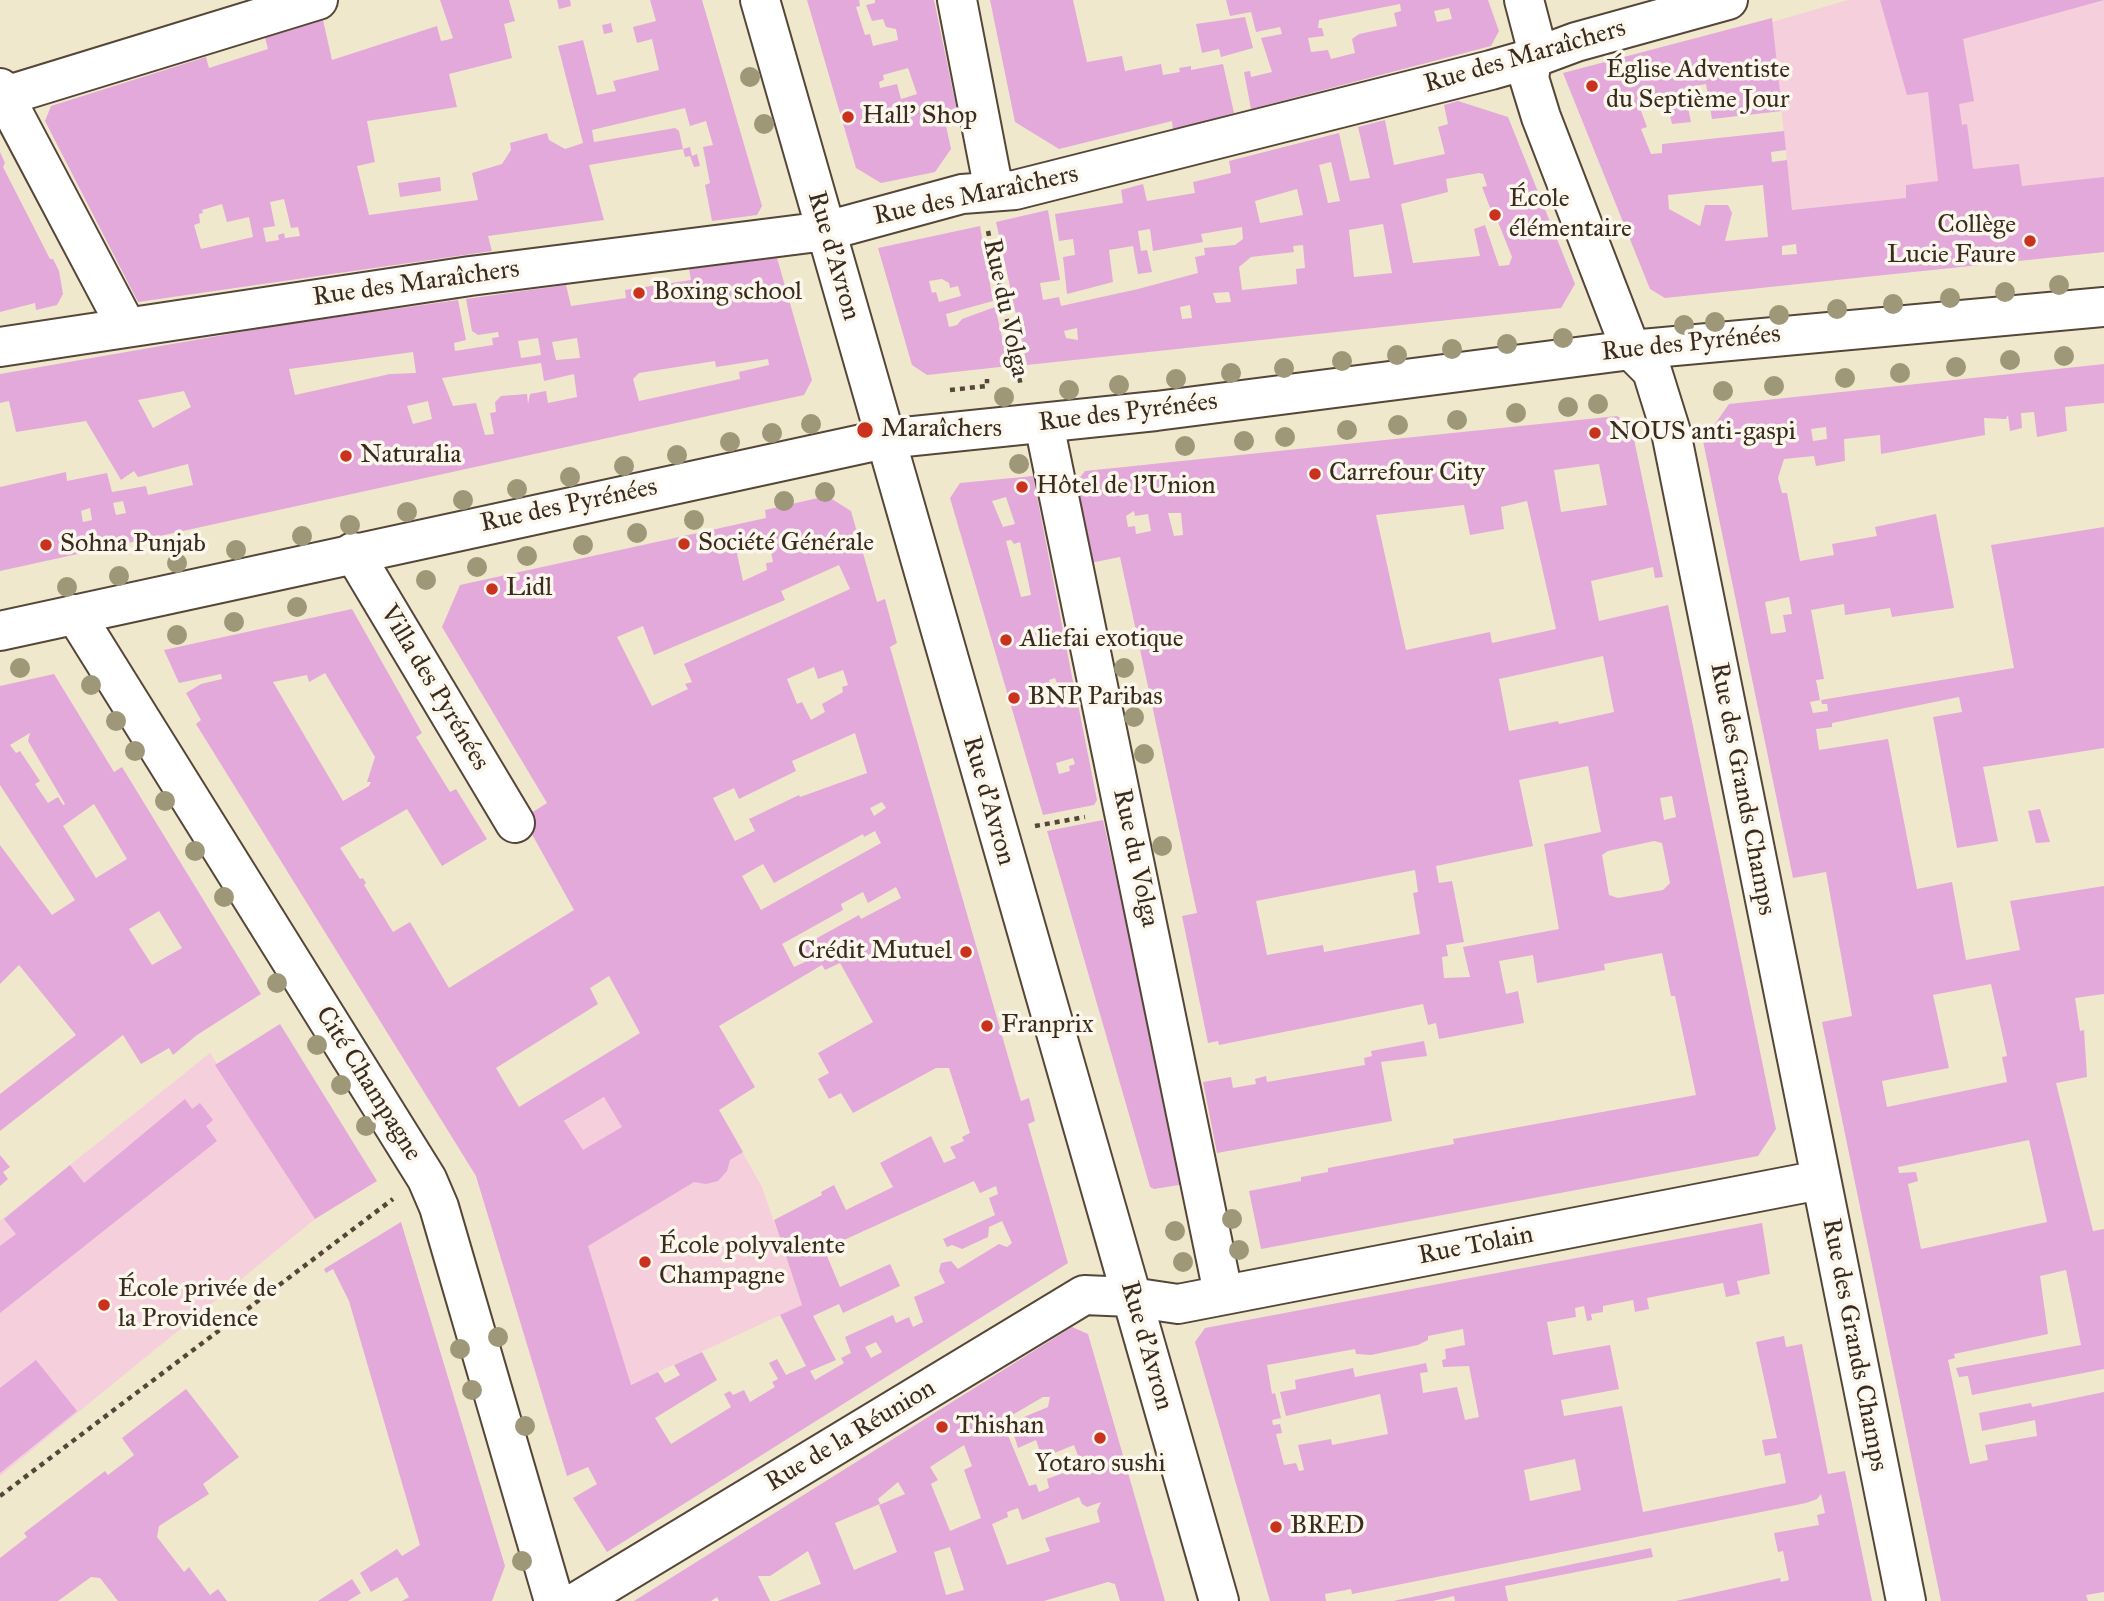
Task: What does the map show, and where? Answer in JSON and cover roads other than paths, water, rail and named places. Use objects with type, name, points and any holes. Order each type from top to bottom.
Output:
[{"type":"street","points":[[126,326],[2,92],[318,0]]},
{"type":"street","name":"Rue d'Avron","points":[[760,0],[996,833],[1219,1601]]},
{"type":"street","points":[[957,0],[987,192]]},
{"type":"street","name":"Rue des Grands Champs","points":[[1524,0],[1535,42],[1529,78],[1541,117],[1630,349],[1652,371],[1671,432],[1906,1601]]},
{"type":"street","name":"Rue des Maraîchers","points":[[0,347],[470,276],[826,231],[987,192],[1015,190],[1533,58],[1576,41],[1728,0]]},
{"type":"street","name":"Rue des Pyrénées","points":[[0,631],[353,552],[885,439],[1037,424],[1630,349],[2104,307]]},
{"type":"street","name":"Rue du Volga","points":[[1037,424],[1125,809],[1223,1293]]},
{"type":"street","name":"Villa des Pyrénées","points":[[353,552],[515,823]]},
{"type":"street","name":"Cité Champagne","points":[[75,614],[427,1179],[439,1207],[554,1601]]},
{"type":"street","name":"Rue Tolain","points":[[1131,1297],[1178,1304],[1223,1293],[1820,1180]]},
{"type":"street","name":"Rue de la Réunion","points":[[578,1601],[1084,1295],[1131,1297]]},
{"type":"place","name":"Église Adventiste du Septième Jour","points":[[1592,86]]},
{"type":"place","name":"Hall' Shop","points":[[848,117]]},
{"type":"place","name":"École élémentaire","points":[[1495,215]]},
{"type":"place","name":"Collège Lucie Faure","points":[[2030,241]]},
{"type":"place","name":"Boxing school","points":[[639,293]]},
{"type":"place","name":"Maraîchers","points":[[865,430]]},
{"type":"place","name":"NOUS anti-gaspi","points":[[1595,433]]},
{"type":"place","name":"Naturalia","points":[[346,456]]},
{"type":"place","name":"Carrefour City","points":[[1315,474]]},
{"type":"place","name":"Hôtel de l'Union","points":[[1022,487]]},
{"type":"place","name":"Société Générale","points":[[684,544]]},
{"type":"place","name":"Sohna Punjab","points":[[46,545]]},
{"type":"place","name":"Lidl","points":[[492,589]]},
{"type":"place","name":"Aliefai exotique","points":[[1006,640]]},
{"type":"place","name":"BNP Paribas","points":[[1014,698]]},
{"type":"place","name":"Crédit Mutuel","points":[[966,952]]},
{"type":"place","name":"Franprix","points":[[987,1026]]},
{"type":"place","name":"École polyvalente Champagne","points":[[645,1262]]},
{"type":"place","name":"École privée de la Providence","points":[[104,1305]]},
{"type":"place","name":"Thishan","points":[[942,1427]]},
{"type":"place","name":"Yotaro sushi","points":[[1100,1438]]},
{"type":"place","name":"BRED","points":[[1276,1527]]}]
